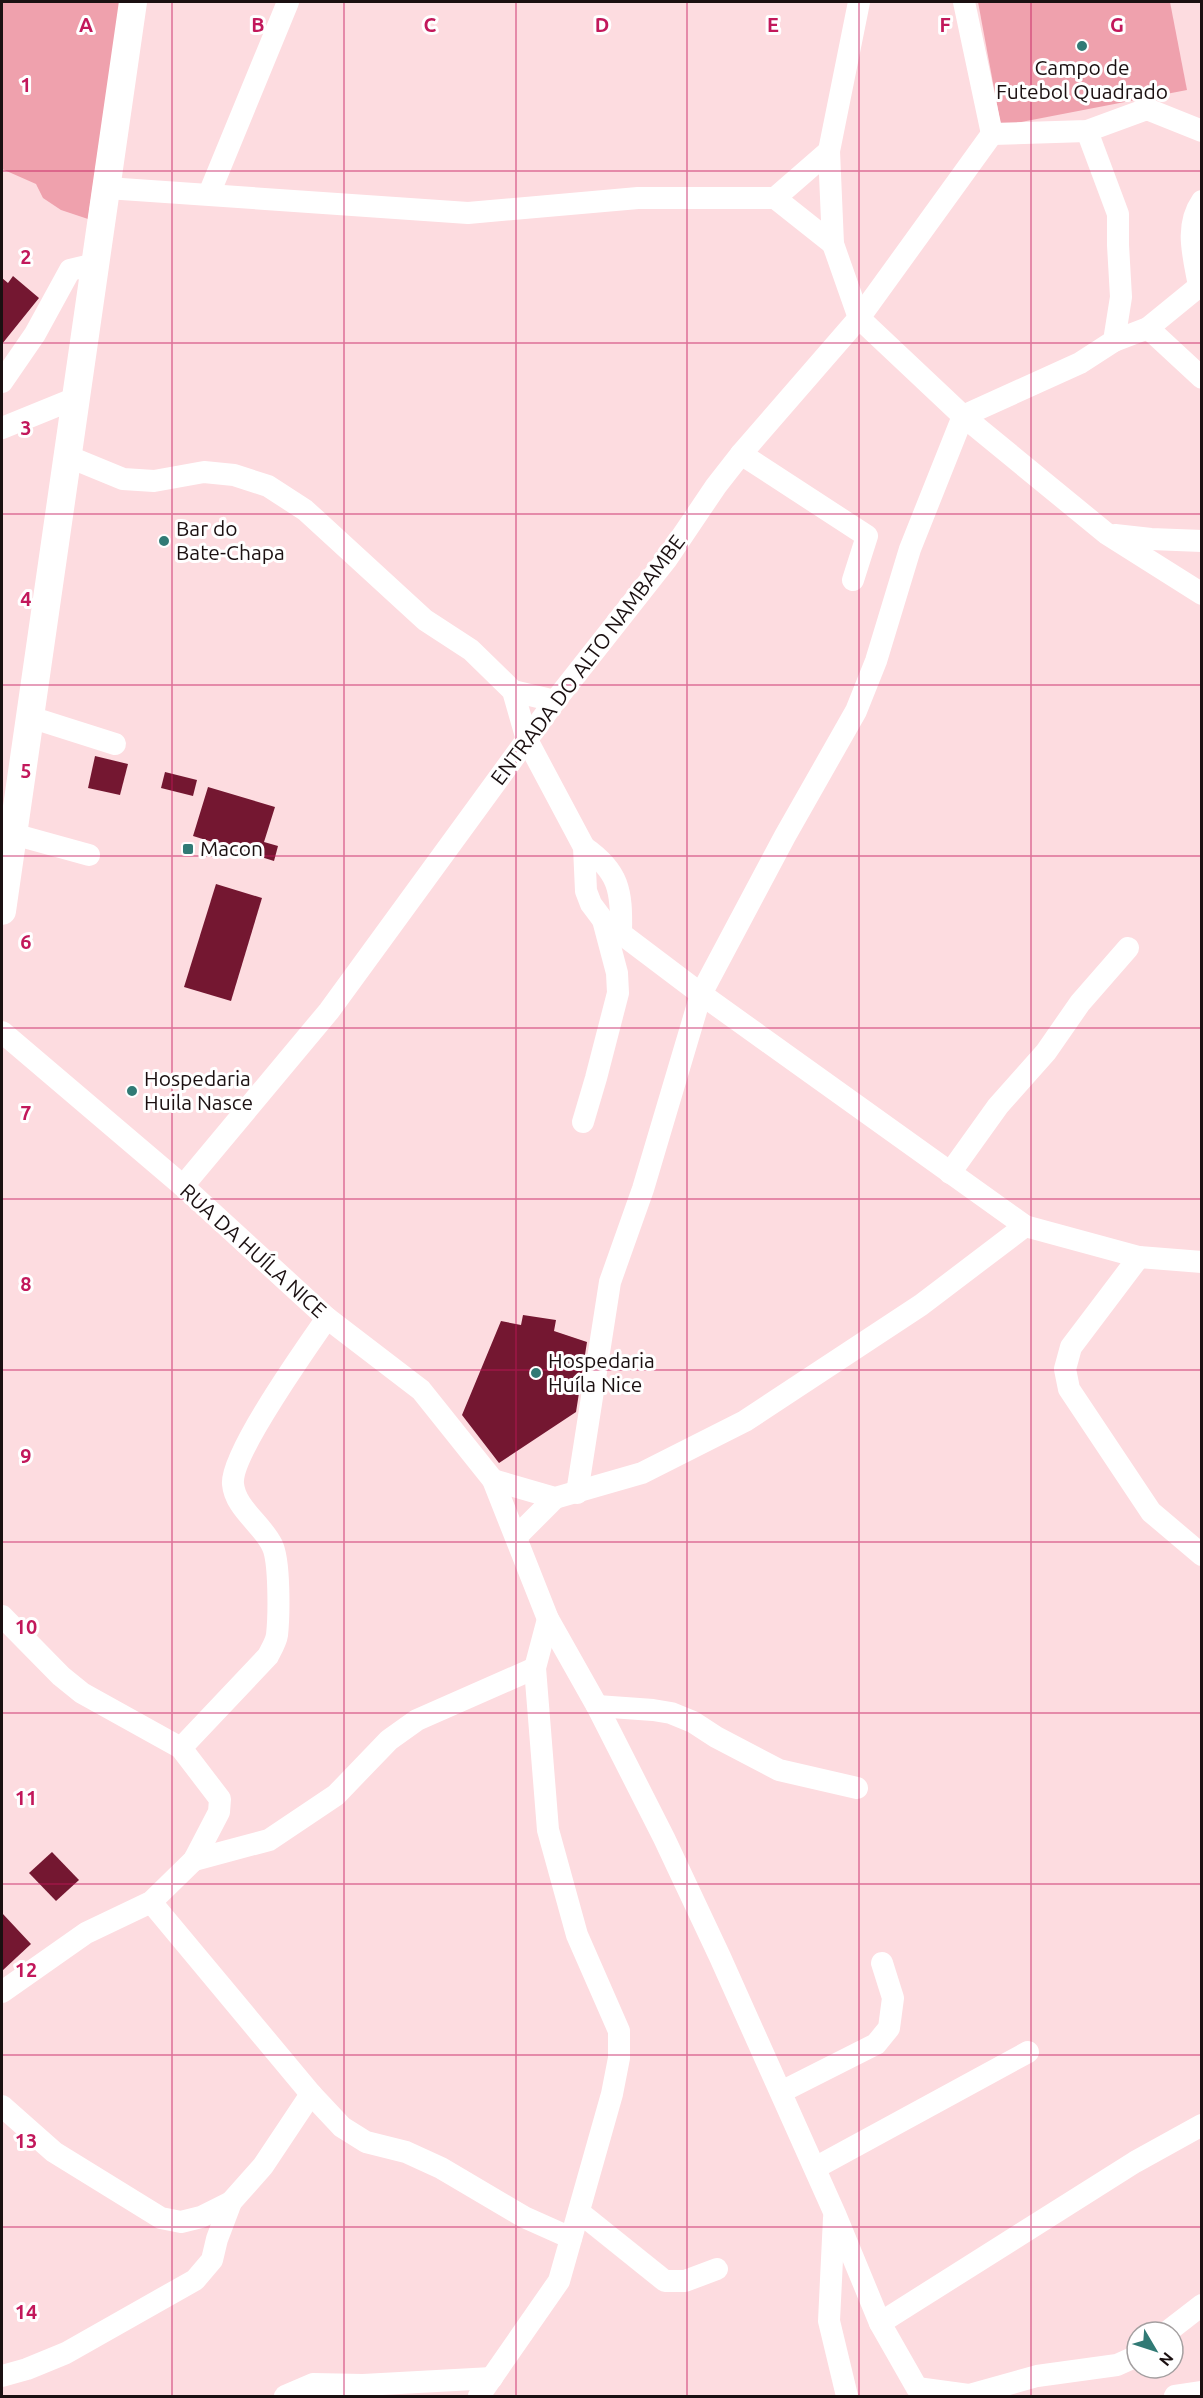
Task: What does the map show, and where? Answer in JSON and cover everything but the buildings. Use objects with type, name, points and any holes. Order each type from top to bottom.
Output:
[{"type":"main road","points":[[2,911],[133,2]]},
{"type":"street","points":[[210,194],[288,2]]},
{"type":"street","points":[[859,2],[829,151],[833,244],[859,318],[963,416],[1107,534],[1202,594]]},
{"type":"street","points":[[963,2],[992,134],[1087,131],[1147,109],[1202,131]]},
{"type":"street","points":[[1087,131],[1118,214],[1121,297],[1114,341]]},
{"type":"street","name":"ENTRADA DO ALTO NAMBAMBE","points":[[183,1186],[329,1011],[555,700],[666,560],[716,486],[859,318],[992,134]]},
{"type":"street","points":[[775,198],[829,151]]},
{"type":"street","points":[[107,188],[468,213],[638,198],[775,198],[833,244]]},
{"type":"street","points":[[577,1493],[610,1282],[643,1189],[701,994],[785,836],[856,711],[876,661],[910,549],[963,416],[1080,363],[1114,341],[1148,328],[1200,285],[1191,237],[1193,219],[1202,201]]},
{"type":"street","points":[[2,382],[35,334],[70,270],[95,264]]},
{"type":"street","points":[[1148,328],[1202,378]]},
{"type":"street","points":[[2,428],[76,398]]},
{"type":"street","points":[[741,454],[867,536],[853,580]]},
{"type":"street","points":[[67,456],[123,479],[154,481],[204,472],[234,475],[268,486],[304,510],[424,620],[471,650],[513,691],[527,740],[584,847],[586,891],[591,904],[612,926],[701,994],[1024,1226],[1139,1257],[1202,1262]]},
{"type":"street","points":[[1107,534],[1202,541]]},
{"type":"street","points":[[513,691],[555,700]]},
{"type":"street","points":[[30,717],[115,744]]},
{"type":"street","points":[[13,834],[89,855]]},
{"type":"street","points":[[583,1122],[618,993],[612,926],[620,898],[611,870],[600,858],[584,847]]},
{"type":"street","points":[[950,1173],[998,1106],[1046,1052],[1080,1003],[1128,948]]},
{"type":"street","name":"RUA DA HUÍLA NICE","points":[[2,1032],[183,1186],[327,1318],[420,1390],[493,1480],[548,1619],[597,1706],[664,1838],[781,2091],[880,2324],[914,2394]]},
{"type":"street","points":[[493,1480],[555,1498],[642,1473],[745,1421],[921,1305],[1024,1226]]},
{"type":"street","points":[[1139,1257],[1071,1347],[1065,1369],[1069,1389],[1151,1512],[1202,1555]]},
{"type":"street","points":[[181,1748],[268,1656],[277,1638],[277,1557],[272,1544],[236,1498],[232,1483],[235,1468],[269,1405],[327,1318]]},
{"type":"street","points":[[516,1537],[555,1498]]},
{"type":"street","points":[[2,1616],[61,1676],[82,1693],[181,1748],[220,1798],[219,1812],[194,1860],[151,1902],[86,1933],[2,1992]]},
{"type":"street","points":[[285,2397],[313,2384],[486,2387],[560,2281],[612,2094],[619,2058],[619,2031],[577,1935],[548,1830],[535,1668],[548,1619]]},
{"type":"street","points":[[194,1860],[269,1840],[336,1795],[389,1740],[417,1720],[535,1668]]},
{"type":"street","points":[[597,1706],[671,1713],[693,1722],[716,1737],[779,1770],[857,1788]]},
{"type":"street","points":[[151,1902],[311,2094],[342,2127],[366,2142],[406,2152],[432,2164],[524,2217],[572,2238]]},
{"type":"street","points":[[781,2091],[876,2044],[889,2028],[893,1998],[882,1963]]},
{"type":"street","points":[[815,2168],[1028,2052]]},
{"type":"street","points":[[2,2376],[27,2369],[66,2353],[195,2280],[212,2260],[231,2202],[263,2166],[311,2094]]},
{"type":"street","points":[[2,2106],[54,2152],[161,2218],[181,2222],[201,2217],[231,2202]]},
{"type":"street","points":[[880,2324],[1135,2162],[1202,2125]]},
{"type":"street","points":[[579,2212],[665,2281],[686,2281],[717,2269]]},
{"type":"street","points":[[835,2214],[829,2321],[847,2397]]},
{"type":"street","points":[[1183,2320],[1202,2305]]},
{"type":"street","points":[[914,2394],[973,2396],[1037,2376],[1118,2365],[1125,2362]]},
{"type":"street","points":[[1176,2397],[1202,2392]]},
{"type":"shaded area","points":[[2,2],[120,2],[88,219],[61,210],[43,198],[36,184],[2,169]]},
{"type":"shaded area","name":"Campo de Futebol Quadrado","points":[[978,2],[1170,2],[1187,90],[1001,126]]},
{"type":"place","name":"Campo de Futebol Quadrado","points":[[1082,46]]},
{"type":"place","name":"Bar do Bate-Chapa","points":[[164,541]]},
{"type":"place","name":"Macon","points":[[188,849]]},
{"type":"place","name":"Hospedaria Huila Nasce","points":[[132,1091]]},
{"type":"place","name":"Hospedaria Huíla Nice","points":[[536,1373]]}]
